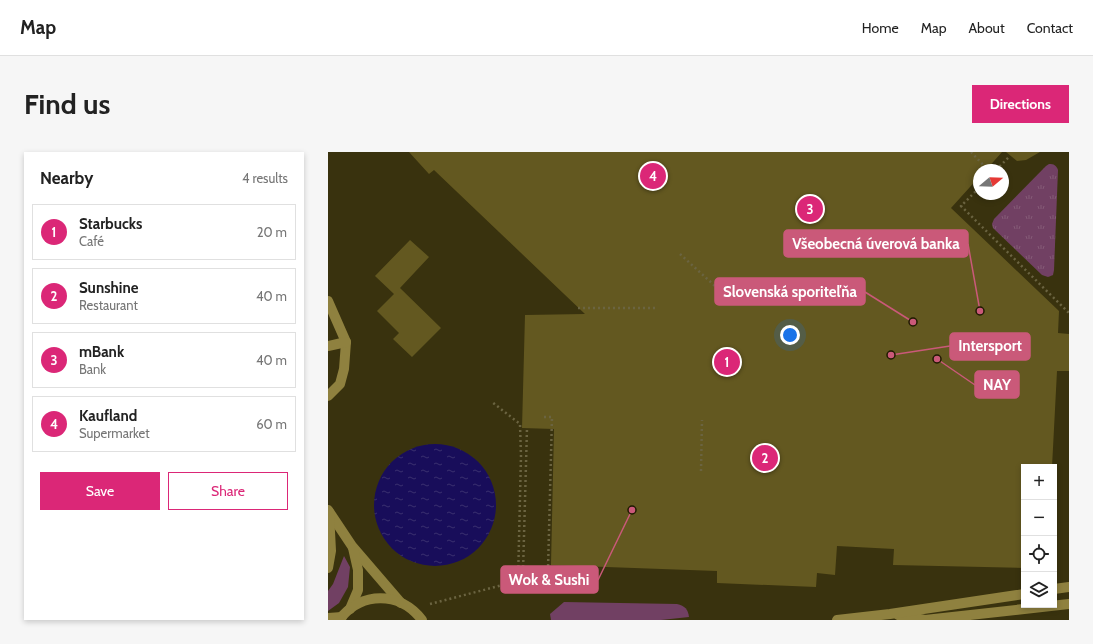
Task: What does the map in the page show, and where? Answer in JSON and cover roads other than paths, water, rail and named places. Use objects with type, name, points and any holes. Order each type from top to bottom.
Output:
[{"type":"lane","points":[[328,301],[346,342],[344,369],[340,384],[328,396]]},
{"type":"lane","points":[[328,346],[346,342]]},
{"type":"lane","points":[[329,511],[352,546],[401,603]]},
{"type":"lane","points":[[328,568],[331,551],[329,511]]},
{"type":"lane","points":[[350,609],[358,590],[358,570],[352,546]]},
{"type":"lane","points":[[1057,589],[1069,587]]},
{"type":"lane","points":[[837,620],[890,614],[1021,594]]},
{"type":"lane","points":[[328,618],[340,618],[350,609],[364,601],[374,598],[390,599],[401,603],[414,610],[422,620]]},
{"type":"lane","points":[[890,614],[925,620],[1069,604]]},
{"type":"water","points":[[435,444],[458,449],[478,462],[491,482],[496,505],[491,528],[478,548],[458,561],[435,566],[412,561],[392,548],[379,528],[374,505],[379,482],[392,462],[412,449]]},
{"type":"place","name":"Kaufland","points":[[653,176]]},
{"type":"place","name":"mBank","points":[[810,209]]},
{"type":"place","name":"Všeobecná úverová banka","points":[[980,311]]},
{"type":"place","name":"Slovenská sporiteľňa","points":[[913,322]]},
{"type":"place","name":"Intersport","points":[[891,355]]},
{"type":"place","name":"NAY","points":[[937,359]]},
{"type":"place","name":"Starbucks","points":[[727,362]]},
{"type":"place","name":"Sunshine","points":[[765,458]]},
{"type":"place","name":"Wok & Sushi","points":[[632,510]]}]
